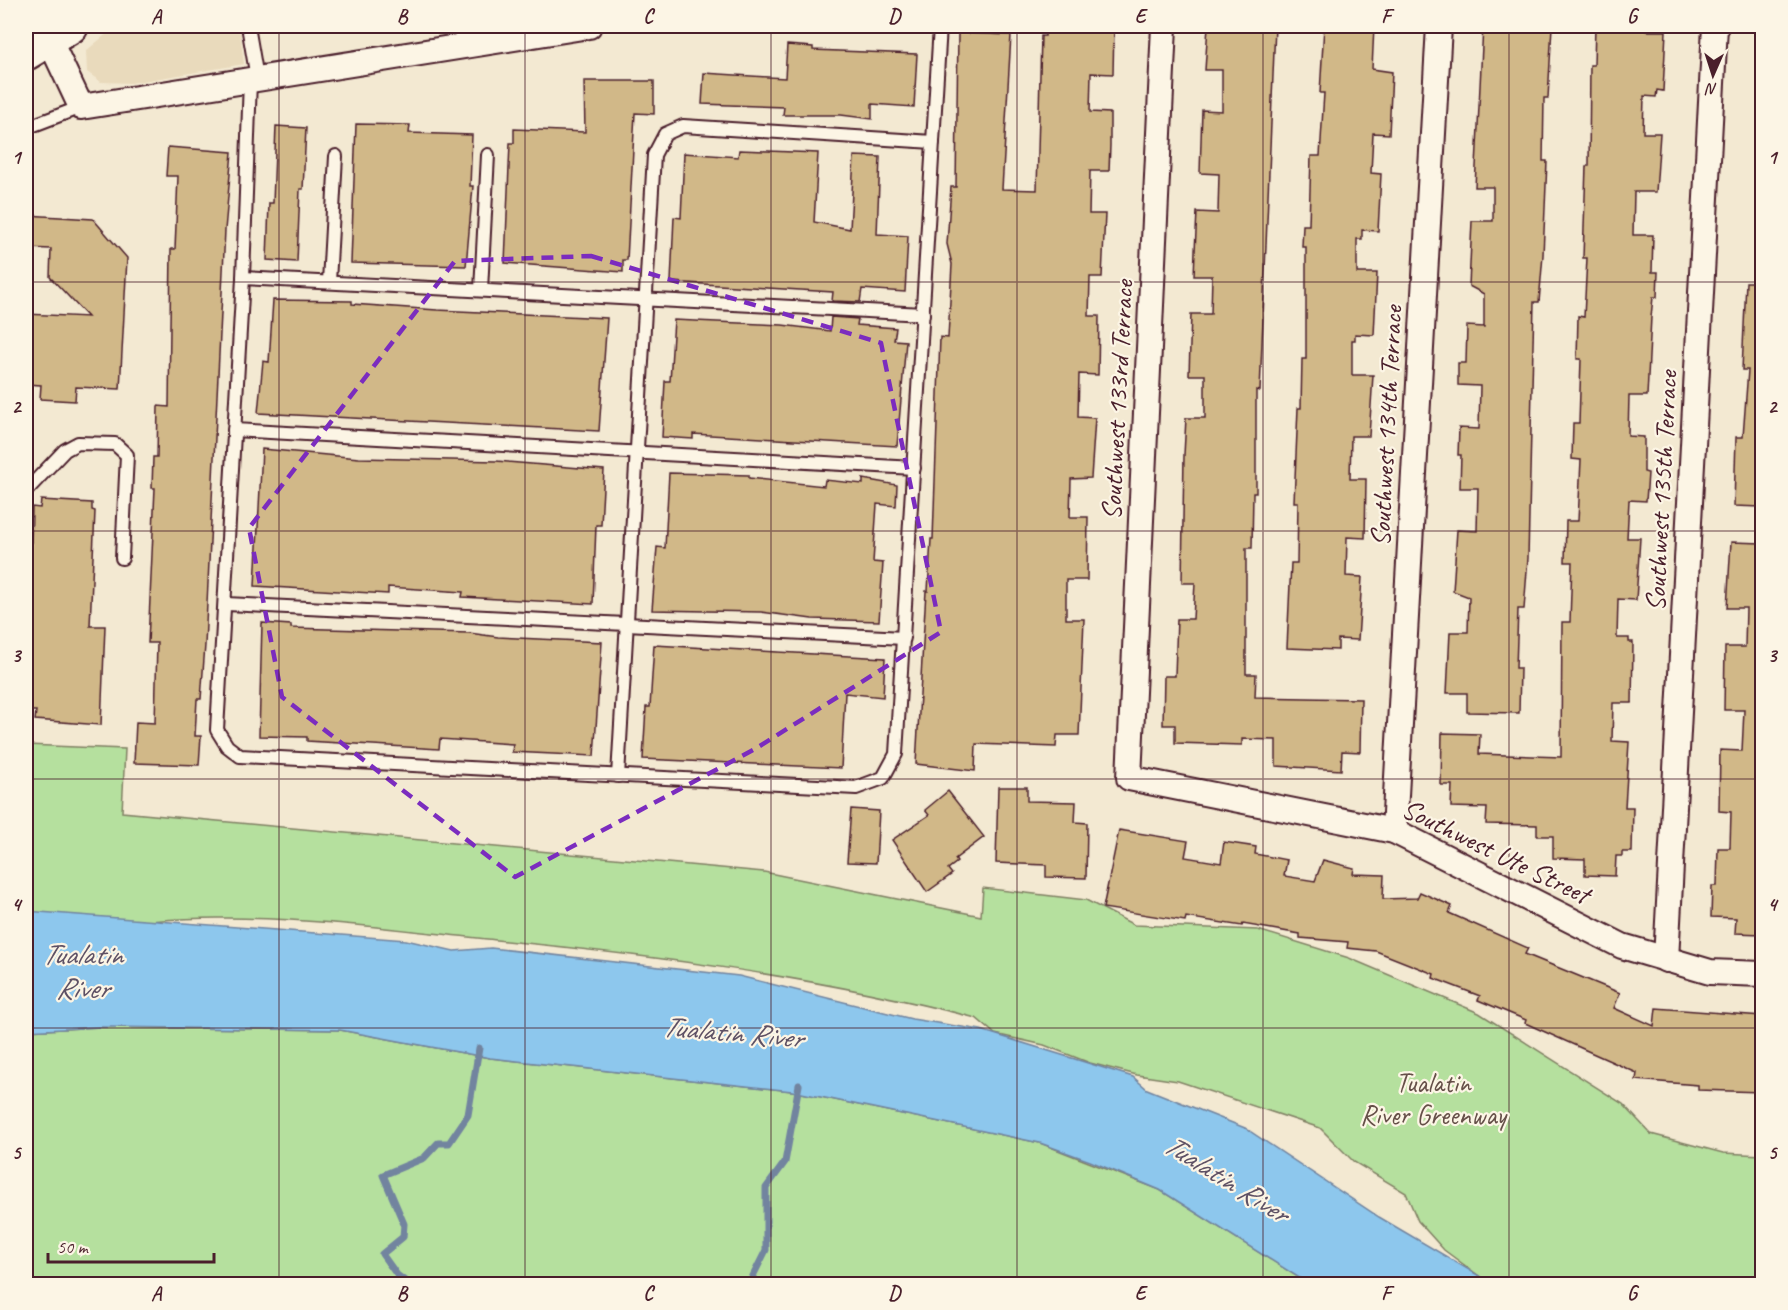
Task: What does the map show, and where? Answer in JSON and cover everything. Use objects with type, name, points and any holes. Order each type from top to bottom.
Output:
[{"type":"street","points":[[48,39],[81,107],[589,26]]},
{"type":"street","name":"Southwest 133rd Terrace","points":[[1129,778],[1164,26]]},
{"type":"street","name":"Southwest 134th Terrace","points":[[1394,831],[1439,26]]},
{"type":"street","name":"Southwest 135th Terrace","points":[[1666,960],[1715,26]]},
{"type":"street","name":"Southwest Ute Street","points":[[1129,778],[1394,831],[1622,946],[1710,972],[1762,974]]},
{"type":"lane","points":[[248,26],[253,79],[226,604],[217,730],[227,746],[240,756],[856,788],[883,778],[896,754],[940,26]]},
{"type":"lane","points":[[26,128],[81,107]]},
{"type":"lane","points":[[618,776],[654,155],[665,134],[683,126],[933,142]]},
{"type":"lane","points":[[481,290],[488,154]]},
{"type":"lane","points":[[329,282],[336,156]]},
{"type":"lane","points":[[243,278],[923,314]]},
{"type":"lane","points":[[234,430],[914,468]]},
{"type":"lane","points":[[26,491],[64,450],[78,443],[115,444],[127,455],[122,558]]},
{"type":"lane","points":[[226,604],[904,638]]},
{"type":"highlighted area","points":[[591,256],[881,343],[941,632],[755,749],[515,877],[282,697],[249,528],[455,261]]},
{"type":"shaded area","points":[[116,26],[284,26],[240,32],[244,64],[131,83],[101,82],[87,72],[86,51]]},
{"type":"green space","name":"Tualatin River Greenway","points":[[26,745],[125,749],[122,812],[764,872],[981,916],[983,888],[1086,900],[1134,925],[1258,930],[1349,958],[1479,1013],[1623,1104],[1651,1134],[1723,1153],[1762,1155],[1762,1284],[1490,1284],[1444,1250],[1418,1221],[1406,1193],[1354,1162],[1320,1128],[1178,1081],[1137,1075],[1090,1063],[1044,1045],[995,1034],[976,1018],[857,991],[738,970],[617,953],[294,920],[177,919],[26,933]]},
{"type":"green space","points":[[101,1027],[340,1030],[490,1058],[792,1091],[1040,1143],[1160,1190],[1309,1284],[26,1284],[26,1031]]},
{"type":"water","name":"Tualatin River","points":[[26,911],[406,940],[454,951],[491,948],[739,976],[912,1019],[981,1030],[1133,1077],[1147,1089],[1245,1128],[1379,1217],[1493,1284],[1309,1284],[1160,1190],[1090,1161],[1040,1143],[792,1091],[490,1058],[340,1030],[101,1027],[26,1031]]},
{"type":"building","points":[[1045,26],[1114,26],[1113,74],[1091,73],[1090,112],[1110,113],[1110,145],[1109,171],[1090,171],[1089,214],[1105,214],[1102,277],[1090,277],[1089,316],[1099,316],[1098,375],[1079,374],[1078,417],[1095,418],[1091,478],[1071,479],[1070,517],[1088,517],[1087,580],[1066,580],[1066,619],[1084,619],[1079,735],[1057,735],[1056,747],[976,744],[975,771],[916,764],[926,591],[928,591],[931,539],[933,539],[940,337],[948,338],[952,264],[947,244],[951,187],[956,187],[958,33],[1011,35],[1002,189],[1037,190],[1041,36],[1045,36]]},
{"type":"building","points":[[1208,26],[1275,26],[1260,391],[1256,390],[1256,493],[1253,493],[1252,548],[1246,548],[1246,674],[1256,674],[1255,697],[1361,699],[1360,752],[1342,751],[1341,770],[1276,766],[1276,740],[1242,739],[1242,745],[1175,743],[1175,725],[1163,725],[1164,676],[1175,676],[1177,619],[1193,619],[1195,583],[1182,583],[1184,455],[1186,418],[1205,418],[1205,375],[1189,375],[1191,314],[1211,314],[1212,276],[1194,276],[1197,212],[1218,213],[1219,174],[1200,173],[1202,110],[1222,111],[1222,70],[1205,70]]},
{"type":"building","points":[[1324,26],[1374,26],[1372,69],[1392,72],[1389,134],[1373,133],[1371,173],[1381,174],[1378,231],[1362,230],[1362,239],[1357,239],[1357,273],[1377,273],[1374,335],[1355,334],[1355,340],[1352,340],[1352,375],[1373,375],[1369,436],[1351,436],[1350,479],[1366,479],[1365,538],[1347,537],[1346,576],[1362,577],[1358,640],[1338,639],[1338,650],[1287,648],[1291,563],[1297,563],[1298,502],[1294,502],[1298,408],[1301,408],[1302,359],[1306,359],[1306,247],[1302,247],[1303,225],[1309,225],[1311,156],[1320,156],[1324,93],[1320,93]]},
{"type":"building","points":[[1483,26],[1552,26],[1548,98],[1544,98],[1543,161],[1547,161],[1543,255],[1539,302],[1534,302],[1528,558],[1524,609],[1518,609],[1516,668],[1520,668],[1519,713],[1467,712],[1467,693],[1447,693],[1450,632],[1468,632],[1469,597],[1453,591],[1457,530],[1477,531],[1478,488],[1460,488],[1461,455],[1458,455],[1459,428],[1479,429],[1480,386],[1458,385],[1458,363],[1466,363],[1467,326],[1484,327],[1484,294],[1469,286],[1472,221],[1493,221],[1493,187],[1475,187]]},
{"type":"building","points":[[1595,26],[1646,26],[1646,31],[1666,31],[1663,91],[1657,90],[1656,97],[1644,96],[1643,133],[1660,133],[1656,192],[1634,192],[1633,235],[1653,235],[1652,272],[1658,272],[1657,297],[1653,297],[1651,317],[1647,396],[1629,396],[1628,436],[1644,437],[1644,472],[1648,473],[1646,501],[1629,500],[1627,538],[1640,538],[1636,600],[1618,599],[1617,638],[1629,638],[1629,642],[1633,642],[1632,703],[1613,703],[1612,741],[1629,742],[1625,807],[1633,807],[1632,852],[1622,852],[1622,856],[1616,856],[1615,876],[1585,875],[1585,859],[1553,858],[1553,836],[1537,836],[1537,825],[1486,824],[1487,808],[1451,807],[1452,785],[1441,785],[1442,733],[1480,734],[1479,754],[1561,757],[1562,622],[1570,622],[1572,562],[1565,562],[1566,521],[1578,521],[1581,460],[1572,459],[1573,423],[1579,423],[1581,359],[1577,359],[1578,316],[1584,317],[1587,258],[1583,258],[1586,166],[1589,166],[1590,65],[1594,65]]},
{"type":"building","points":[[787,45],[813,47],[813,50],[917,54],[914,107],[872,104],[872,119],[841,115],[783,115],[784,107],[702,104],[704,73],[785,78]]},
{"type":"building","points":[[584,81],[654,81],[654,114],[635,113],[627,260],[623,260],[623,272],[505,263],[510,143],[514,143],[514,129],[585,132]]},
{"type":"building","points":[[356,124],[410,125],[409,133],[472,135],[470,186],[473,186],[466,266],[351,263]]},
{"type":"building","points":[[276,126],[306,128],[303,189],[300,189],[297,262],[267,260],[269,203],[273,203]]},
{"type":"building","points":[[168,147],[232,152],[225,230],[205,645],[201,699],[197,699],[195,736],[201,736],[199,765],[134,763],[136,722],[155,723],[157,643],[148,643],[155,488],[152,488],[153,457],[157,457],[158,406],[169,407],[171,249],[175,249],[178,176],[166,176]]},
{"type":"building","points":[[739,150],[818,153],[814,222],[850,229],[854,156],[880,157],[877,234],[908,236],[905,292],[862,289],[860,302],[832,301],[833,292],[671,282],[674,217],[681,218],[684,153],[738,157]]},
{"type":"building","points":[[26,215],[93,219],[127,258],[120,389],[76,387],[75,401],[40,399],[41,385],[26,384],[26,314],[88,317],[50,277],[51,249],[26,248]]},
{"type":"building","points":[[1746,282],[1762,282],[1762,507],[1734,506],[1736,437],[1743,437],[1748,370],[1742,370]]},
{"type":"building","points":[[273,300],[352,301],[352,304],[437,310],[607,318],[599,431],[258,413],[263,361],[269,362]]},
{"type":"building","points":[[831,317],[858,319],[857,325],[896,328],[894,340],[906,341],[897,446],[693,434],[693,439],[662,437],[665,381],[670,381],[674,320],[782,325],[830,331]]},
{"type":"building","points":[[262,449],[359,458],[496,461],[604,470],[601,525],[596,525],[593,604],[462,597],[463,592],[388,587],[388,594],[255,586]]},
{"type":"building","points":[[669,473],[749,475],[749,478],[824,486],[825,480],[863,484],[863,479],[897,485],[896,506],[877,504],[873,562],[883,563],[879,621],[812,619],[761,612],[652,610],[657,547],[665,548]]},
{"type":"building","points":[[41,500],[92,503],[92,510],[95,511],[90,626],[105,626],[101,725],[35,720],[36,711],[26,711],[26,624],[30,572],[26,572],[26,547],[31,547],[32,507],[40,508]]},
{"type":"building","points":[[1731,542],[1762,543],[1762,934],[1735,933],[1736,918],[1711,917],[1712,886],[1717,886],[1718,848],[1730,848],[1731,812],[1719,811],[1720,750],[1742,751],[1744,710],[1724,710],[1725,647],[1745,647],[1746,608],[1727,608]]},
{"type":"building","points":[[262,623],[291,625],[291,628],[469,633],[498,637],[602,642],[594,756],[512,752],[513,744],[440,739],[439,749],[307,741],[307,737],[259,736]]},
{"type":"building","points":[[654,645],[885,658],[883,697],[845,693],[841,768],[643,759],[646,707],[650,707]]},
{"type":"building","points":[[998,787],[1027,787],[1027,801],[1076,802],[1075,822],[1087,823],[1086,878],[1046,877],[1046,865],[996,863]]},
{"type":"building","points":[[948,791],[984,837],[955,859],[957,862],[948,869],[952,874],[927,892],[892,840],[929,815],[925,810]]},
{"type":"building","points":[[851,809],[879,811],[876,863],[847,862]]},
{"type":"building","points":[[1119,830],[1188,841],[1185,857],[1221,863],[1224,842],[1256,847],[1255,854],[1287,860],[1284,876],[1315,881],[1323,860],[1354,868],[1353,874],[1384,875],[1383,899],[1417,898],[1420,892],[1452,906],[1449,913],[1528,948],[1525,954],[1620,993],[1614,1008],[1654,1026],[1656,1008],[1762,1016],[1762,1092],[1698,1090],[1698,1085],[1636,1080],[1637,1073],[1525,1023],[1526,1020],[1478,1000],[1480,996],[1433,978],[1434,974],[1376,951],[1347,948],[1348,942],[1300,938],[1300,934],[1243,924],[1242,926],[1186,917],[1185,921],[1103,908]]},
{"type":"waterway","points":[[409,1284],[397,1275],[382,1254],[403,1237],[404,1224],[383,1175],[424,1158],[438,1143],[449,1143],[468,1115],[479,1048]]},
{"type":"waterway","points":[[749,1284],[766,1250],[766,1188],[785,1162],[799,1085]]}]
